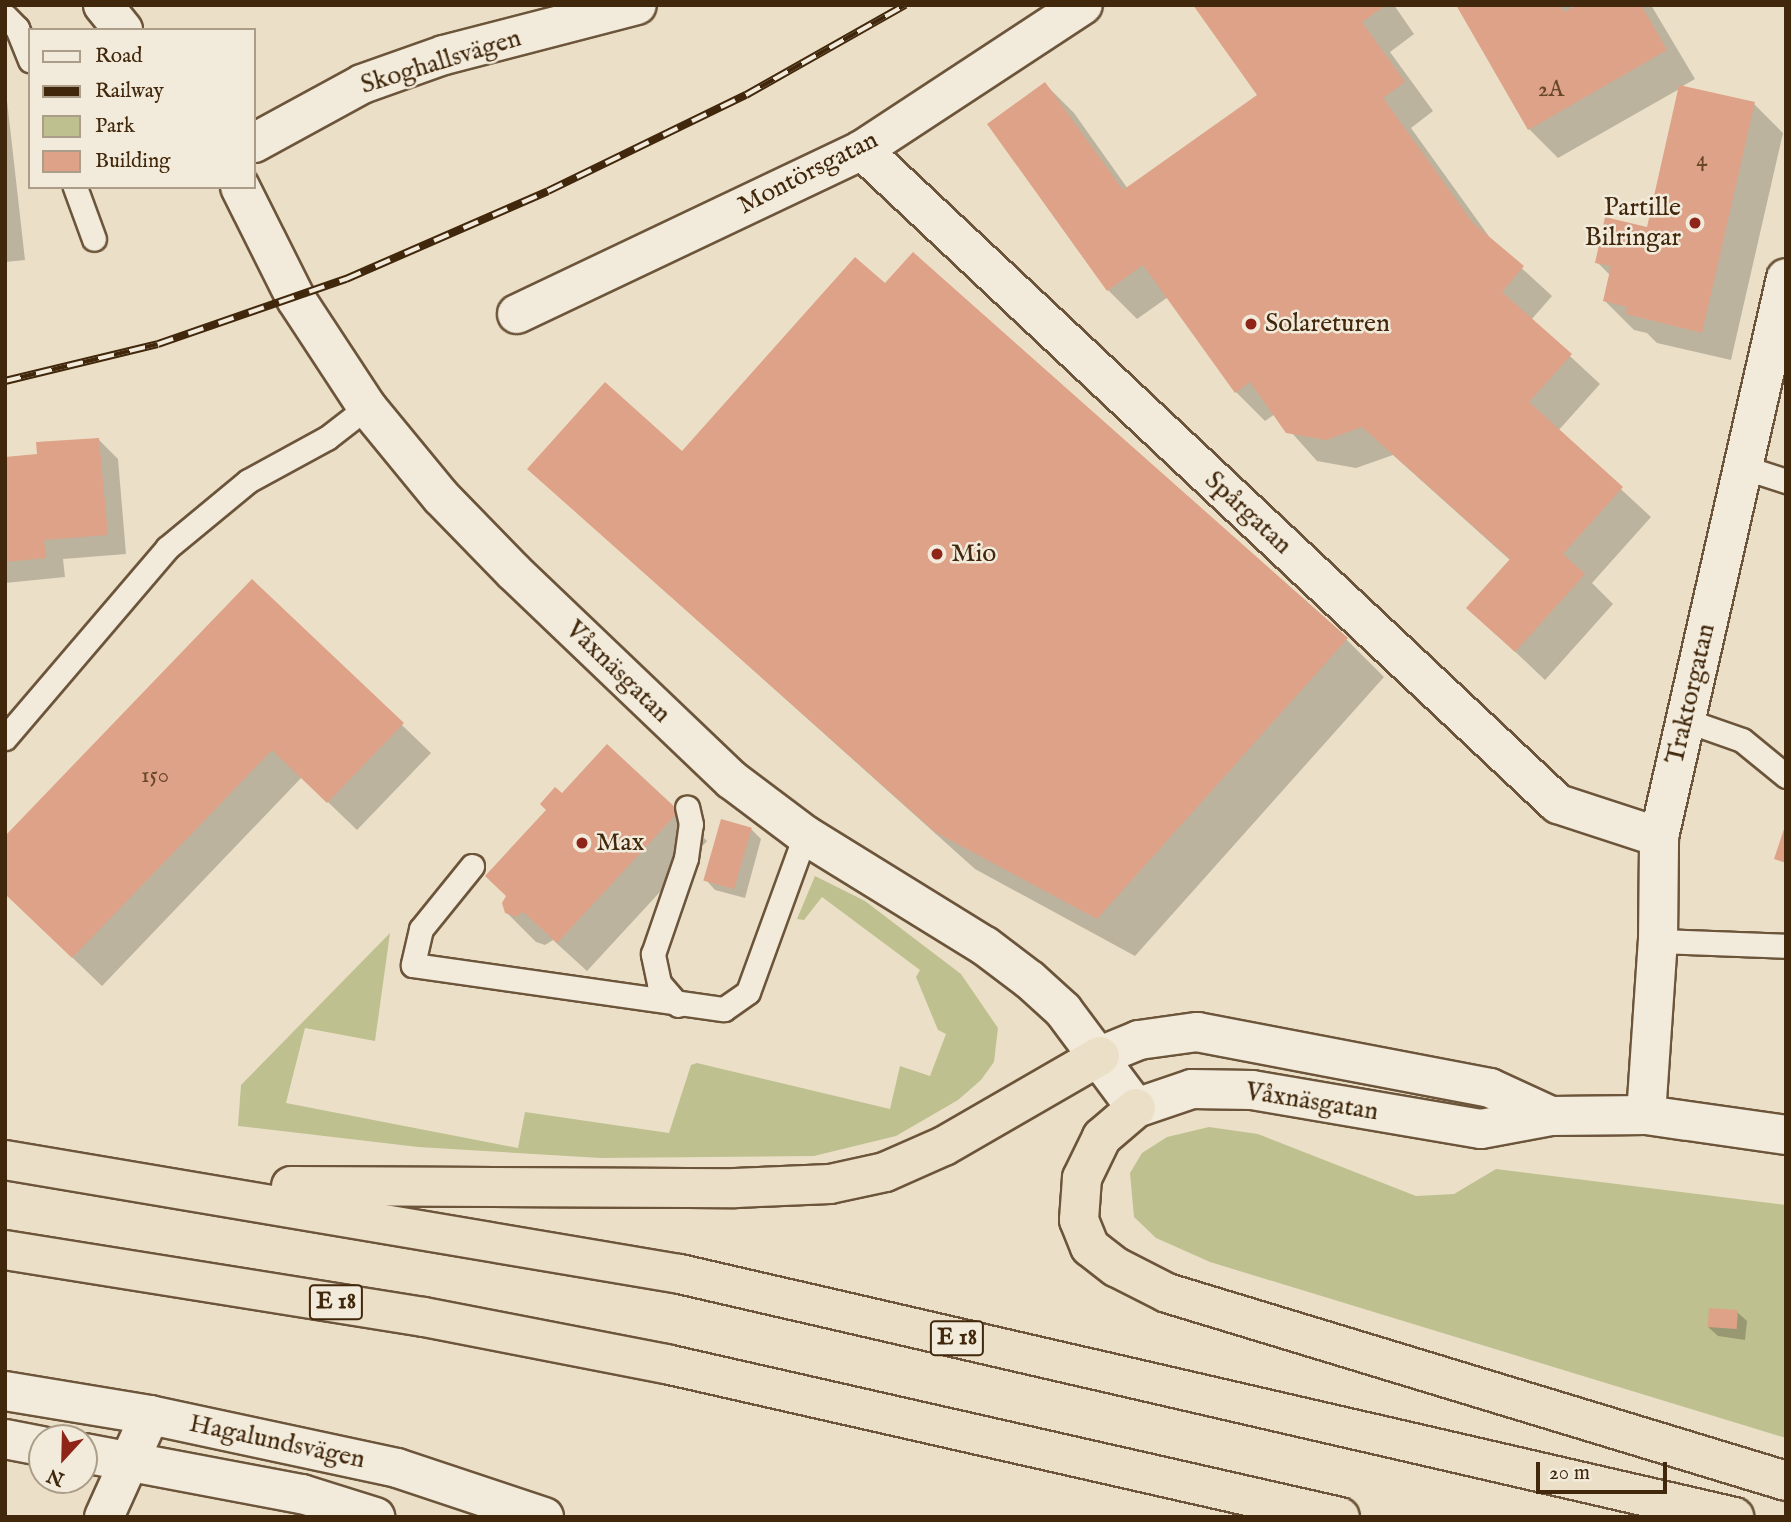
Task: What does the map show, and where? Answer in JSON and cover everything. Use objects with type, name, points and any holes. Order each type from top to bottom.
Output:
[{"type":"highway","points":[[174,1186],[610,1188],[830,1184],[885,1172],[944,1146],[1100,1056]]},
{"type":"highway","points":[[1136,1108],[1102,1137],[1082,1178],[1079,1220],[1090,1247],[1116,1267],[1167,1293],[1786,1481]]},
{"type":"highway","name":"E 18","points":[[5,1160],[174,1186],[680,1274],[1734,1517]]},
{"type":"highway","name":"E 18","points":[[5,1250],[424,1317],[666,1364],[1340,1517]]},
{"type":"street","points":[[103,5],[121,28]]},
{"type":"street","name":"Skoghallsvägen","points":[[256,142],[362,84],[444,55],[637,5]]},
{"type":"street","name":"Montörsgatan","points":[[517,314],[862,150],[1083,5]]},
{"type":"street","name":"Spårgatan","points":[[862,150],[1558,804],[1659,837]]},
{"type":"street","name":"Våxnäsgatan","points":[[241,189],[296,299],[367,407],[441,497],[514,572],[732,780],[805,835],[985,946],[1031,980],[1100,1056],[1136,1108],[1192,1089],[1240,1090],[1481,1129],[1551,1116],[1647,1115],[1786,1135]]},
{"type":"street","name":"Traktorgatan","points":[[1647,1115],[1658,941],[1659,837],[1786,278]]},
{"type":"street","name":"Våxnäsgatan","points":[[1100,1056],[1139,1040],[1197,1032],[1490,1088],[1551,1116]]},
{"type":"street","name":"Hagalundsvägen","points":[[5,1391],[150,1415],[397,1468],[544,1517]]},
{"type":"street","points":[[104,1517],[150,1415]]},
{"type":"street","points":[[5,1439],[28,1443]]},
{"type":"street","name":"Hagalundsvägen","points":[[98,1456],[302,1494],[375,1517]]},
{"type":"lane","points":[[5,16],[17,28],[28,56]]},
{"type":"lane","points":[[76,189],[94,239]]},
{"type":"lane","points":[[5,738],[167,548],[248,481],[327,438],[367,407]]},
{"type":"lane","points":[[1743,467],[1786,481]]},
{"type":"lane","points":[[1685,720],[1742,740],[1786,776]]},
{"type":"lane","points":[[678,1005],[659,983],[653,961],[690,841],[687,807]]},
{"type":"lane","points":[[472,866],[421,929],[413,965],[678,1005],[724,1009],[748,992],[805,835]]},
{"type":"lane","points":[[1658,941],[1786,946]]},
{"type":"green space","points":[[815,876],[865,901],[961,974],[998,1028],[994,1062],[981,1080],[958,1100],[896,1136],[814,1156],[601,1158],[418,1147],[238,1126],[241,1085],[390,933],[375,1041],[305,1028],[286,1103],[518,1148],[525,1112],[669,1133],[691,1065],[697,1063],[890,1109],[900,1066],[930,1076],[946,1034],[938,1030],[916,977],[920,970],[822,897],[804,920],[797,919]]},
{"type":"green space","points":[[1209,1127],[1258,1134],[1416,1196],[1454,1194],[1496,1169],[1786,1205],[1786,1438],[1210,1262],[1156,1238],[1134,1217],[1130,1173],[1142,1153],[1167,1137]]},
{"type":"building","points":[[1193,5],[1386,5],[1362,22],[1405,82],[1383,98],[1473,223],[1524,266],[1502,292],[1572,354],[1529,402],[1623,487],[1563,554],[1585,574],[1515,652],[1466,608],[1510,559],[1362,427],[1326,440],[1286,433],[1250,382],[1235,393],[1143,265],[1107,291],[987,124],[1045,82],[1123,190],[1257,95]]},
{"type":"building","points":[[1456,5],[1560,5],[1564,12],[1577,5],[1641,5],[1667,50],[1528,130]]},
{"type":"building","points":[[1679,85],[1755,102],[1702,333],[1626,314],[1627,307],[1603,301],[1611,266],[1595,263],[1605,217],[1647,227]]},
{"type":"building","name":"Mio","points":[[913,252],[1348,638],[1097,919],[935,832],[527,469],[605,382],[682,451],[855,257],[885,283]]},
{"type":"building","points":[[99,438],[108,535],[44,540],[46,558],[5,562],[5,457],[37,454],[36,442]]},
{"type":"building","points":[[252,579],[404,723],[327,803],[272,750],[72,958],[5,894],[5,836]]},
{"type":"building","name":"Max","points":[[607,744],[679,811],[557,943],[523,912],[516,917],[505,913],[502,903],[506,896],[485,876],[546,810],[540,804],[555,787],[562,793]]},
{"type":"building","points":[[721,819],[752,828],[734,889],[703,881]]},
{"type":"building","points":[[1786,827],[1786,863],[1774,859]]},
{"type":"building","points":[[1709,1308],[1738,1310],[1737,1329],[1708,1327]]},
{"type":"railway","points":[[5,381],[158,344],[346,279],[548,191],[746,95],[905,5]]},
{"type":"place","name":"Partille Bilringar","points":[[1695,223]]},
{"type":"place","name":"Solareturen","points":[[1251,324]]},
{"type":"place","name":"Mio","points":[[937,554]]},
{"type":"place","name":"Max","points":[[582,843]]}]
